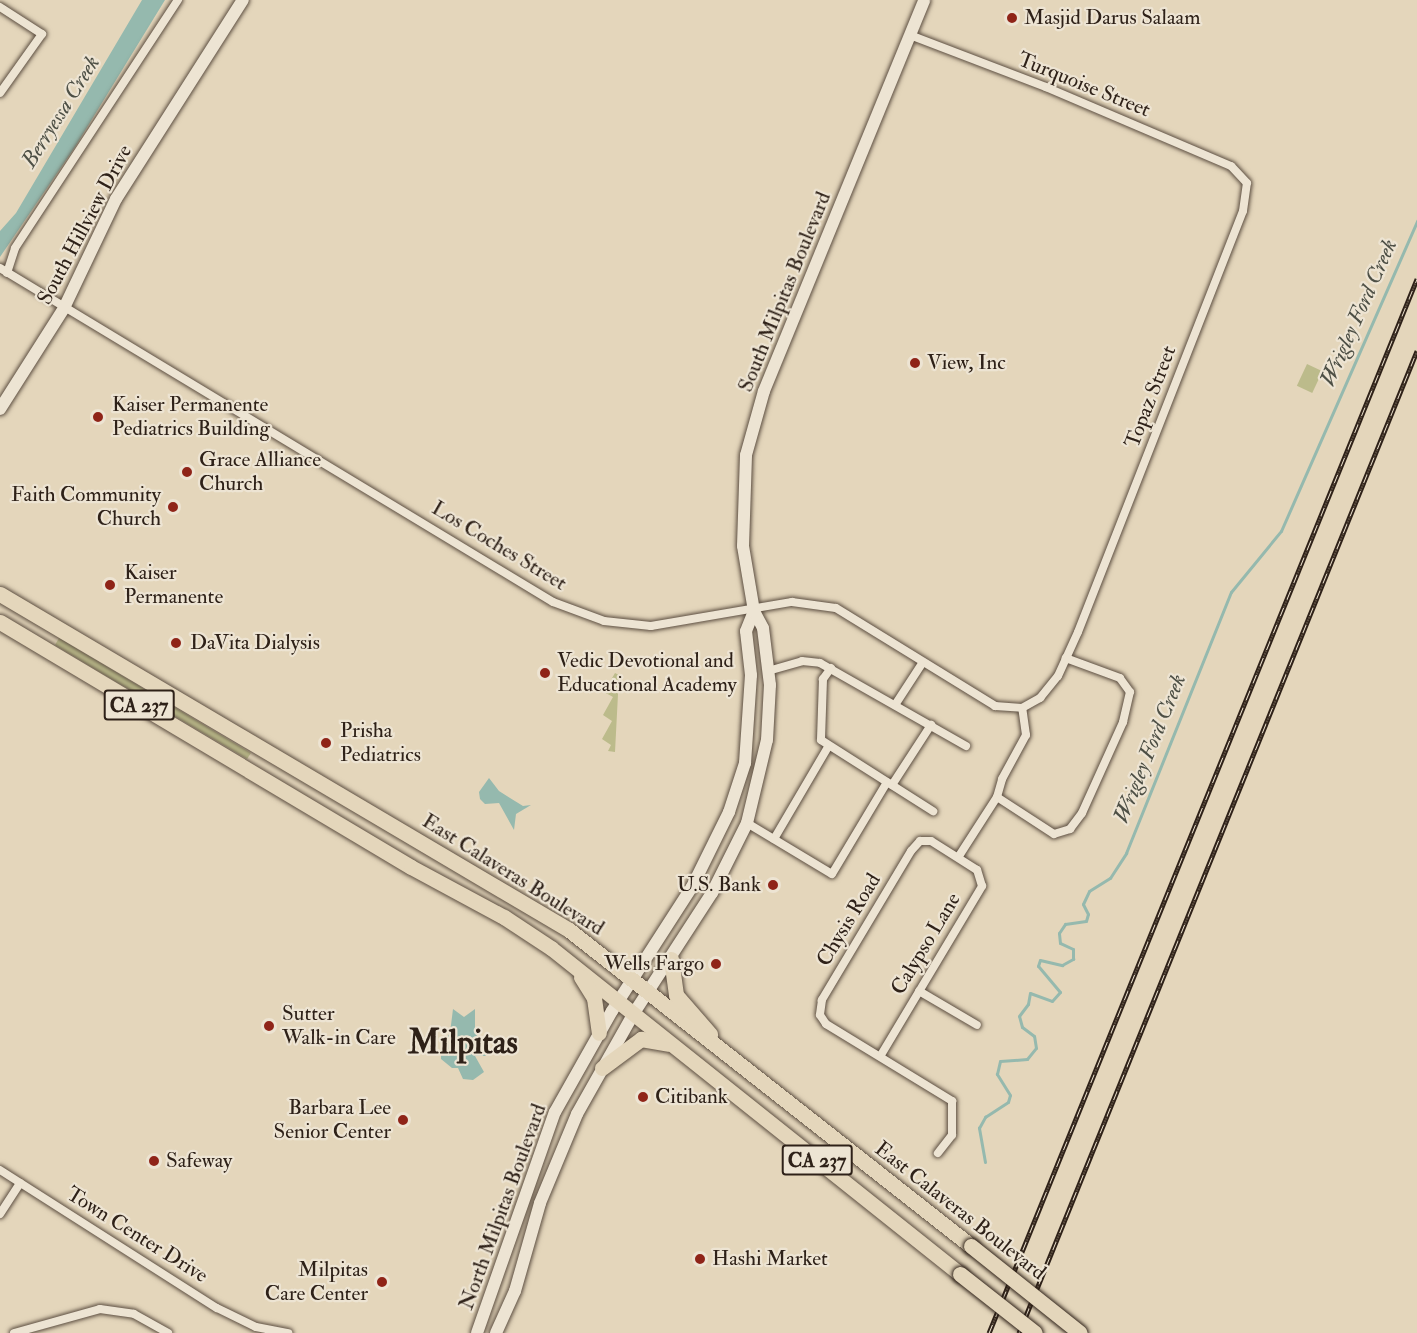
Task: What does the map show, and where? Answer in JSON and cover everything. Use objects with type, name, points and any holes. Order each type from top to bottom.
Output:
[{"type":"highway","name":"East Calaveras Boulevard","points":[[0,594],[569,930],[1080,1333]]},
{"type":"highway","name":"East Calaveras Boulevard","points":[[0,622],[411,867],[504,917],[550,948],[619,1000],[1035,1333]]},
{"type":"highway","points":[[550,948],[586,982],[595,1002],[599,1034]]},
{"type":"highway","points":[[671,959],[676,995],[734,1061]]},
{"type":"highway","points":[[602,1068],[640,1039],[674,1045]]},
{"type":"main road","name":"South Hillview Drive","points":[[0,409],[64,308],[117,199],[243,0]]},
{"type":"main road","name":"South Milpitas Boulevard","points":[[634,1013],[712,893],[747,823],[767,740],[768,671],[763,628],[754,611],[741,521],[746,455],[764,392],[924,0]]},
{"type":"main road","name":"South Milpitas Boulevard","points":[[619,1000],[692,887],[733,802],[745,763],[751,675],[746,631],[754,611]]},
{"type":"main road","name":"North Milpitas Boulevard","points":[[477,1333],[495,1291],[512,1227],[547,1134],[619,1000]]},
{"type":"main road","name":"North Milpitas Boulevard","points":[[496,1333],[515,1290],[540,1203],[577,1114],[634,1013]]},
{"type":"street","points":[[4,271],[15,248],[178,0]]},
{"type":"street","points":[[0,7],[42,34],[0,93]]},
{"type":"street","name":"Turquoise Street","points":[[910,35],[1046,87],[1231,166],[1241,174]]},
{"type":"street","name":"Topaz Street","points":[[1066,658],[1243,211],[1247,183],[1241,174]]},
{"type":"street","name":"Los Coches Street","points":[[4,271],[553,602],[604,621],[651,626],[754,611],[792,602],[837,608],[995,706],[1022,708]]},
{"type":"street","points":[[959,856],[997,797],[1002,779],[1026,735],[1022,708],[1040,698],[1066,658],[1120,678],[1130,692],[1123,722],[1082,813],[1070,829],[1054,834],[997,797]]},
{"type":"street","points":[[768,671],[802,662],[831,668],[966,746]]},
{"type":"street","points":[[895,705],[923,662]]},
{"type":"street","points":[[831,668],[823,679],[821,740],[828,747],[933,811]]},
{"type":"street","points":[[747,823],[832,874],[931,725]]},
{"type":"street","points":[[774,839],[828,747]]},
{"type":"street","name":"Chysis Road","points":[[938,1153],[952,1135],[952,1101],[881,1055],[826,1024],[820,1015],[822,1000],[920,841],[941,845],[959,856]]},
{"type":"street","name":"Calypso Lane","points":[[881,1055],[982,886],[977,870],[959,856]]},
{"type":"street","points":[[920,991],[977,1025]]},
{"type":"street","name":"Town Center Drive","points":[[0,1170],[257,1331],[288,1333]]},
{"type":"street","points":[[0,1214],[20,1182]]},
{"type":"street","points":[[14,1333],[100,1309],[134,1314],[168,1333]]},
{"type":"shaded area","points":[[1307,364],[1322,371],[1312,393],[1297,386]]},
{"type":"shaded area","points":[[59,638],[251,753],[247,759],[103,674],[55,645]]},
{"type":"shaded area","points":[[615,673],[619,675],[615,752],[608,751],[611,745],[602,739],[612,721],[603,715],[613,697],[604,692]]},
{"type":"water","points":[[142,0],[165,0],[75,147],[0,257],[0,231],[16,213]]},
{"type":"water","points":[[489,778],[499,791],[523,806],[531,805],[516,814],[514,830],[499,803],[485,804],[480,799],[479,792]]},
{"type":"water","points":[[453,1009],[464,1017],[475,1009],[475,1031],[486,1056],[475,1056],[484,1072],[473,1080],[463,1079],[458,1068],[452,1068],[441,1059],[441,1045],[450,1033]]},
{"type":"waterway","name":"Wrigley Ford Creek","points":[[985,1162],[979,1128],[985,1117],[1008,1102],[1010,1095],[997,1074],[1000,1061],[1027,1059],[1036,1048],[1034,1036],[1022,1027],[1019,1016],[1028,1004],[1030,993],[1052,1001],[1060,992],[1038,966],[1040,960],[1062,965],[1073,959],[1073,949],[1060,943],[1059,933],[1065,924],[1086,921],[1088,914],[1083,904],[1089,891],[1110,878],[1126,853],[1231,592],[1281,531],[1417,221]]},
{"type":"railway","points":[[989,1333],[1417,279]]},
{"type":"railway","points":[[1019,1333],[1417,351]]},
{"type":"place","name":"Masjid Darus Salaam","points":[[1012,18]]},
{"type":"place","name":"View, Inc","points":[[915,363]]},
{"type":"place","name":"Kaiser Permanente Pediatrics Building","points":[[98,417]]},
{"type":"place","name":"Grace Alliance Church","points":[[187,472]]},
{"type":"place","name":"Faith Community Church","points":[[173,507]]},
{"type":"place","name":"Kaiser Permanente","points":[[110,585]]},
{"type":"place","name":"DaVita Dialysis","points":[[176,643]]},
{"type":"place","name":"Vedic Devotional and Educational Academy","points":[[545,673]]},
{"type":"place","name":"Prisha Pediatrics","points":[[326,743]]},
{"type":"place","name":"U.S. Bank","points":[[773,885]]},
{"type":"place","name":"Wells Fargo","points":[[716,964]]},
{"type":"place","name":"Sutter Walk-in Care","points":[[269,1026]]},
{"type":"place","name":"Citibank","points":[[643,1097]]},
{"type":"place","name":"Barbara Lee Senior Center","points":[[403,1120]]},
{"type":"place","name":"Safeway","points":[[154,1161]]},
{"type":"place","name":"Hashi Market","points":[[700,1259]]},
{"type":"place","name":"Milpitas Care Center","points":[[382,1282]]},
{"type":"district","name":"Milpitas","points":[[463,1043]]},
{"type":"water label","name":"Berryessa Creek","points":[[61,112]]}]
